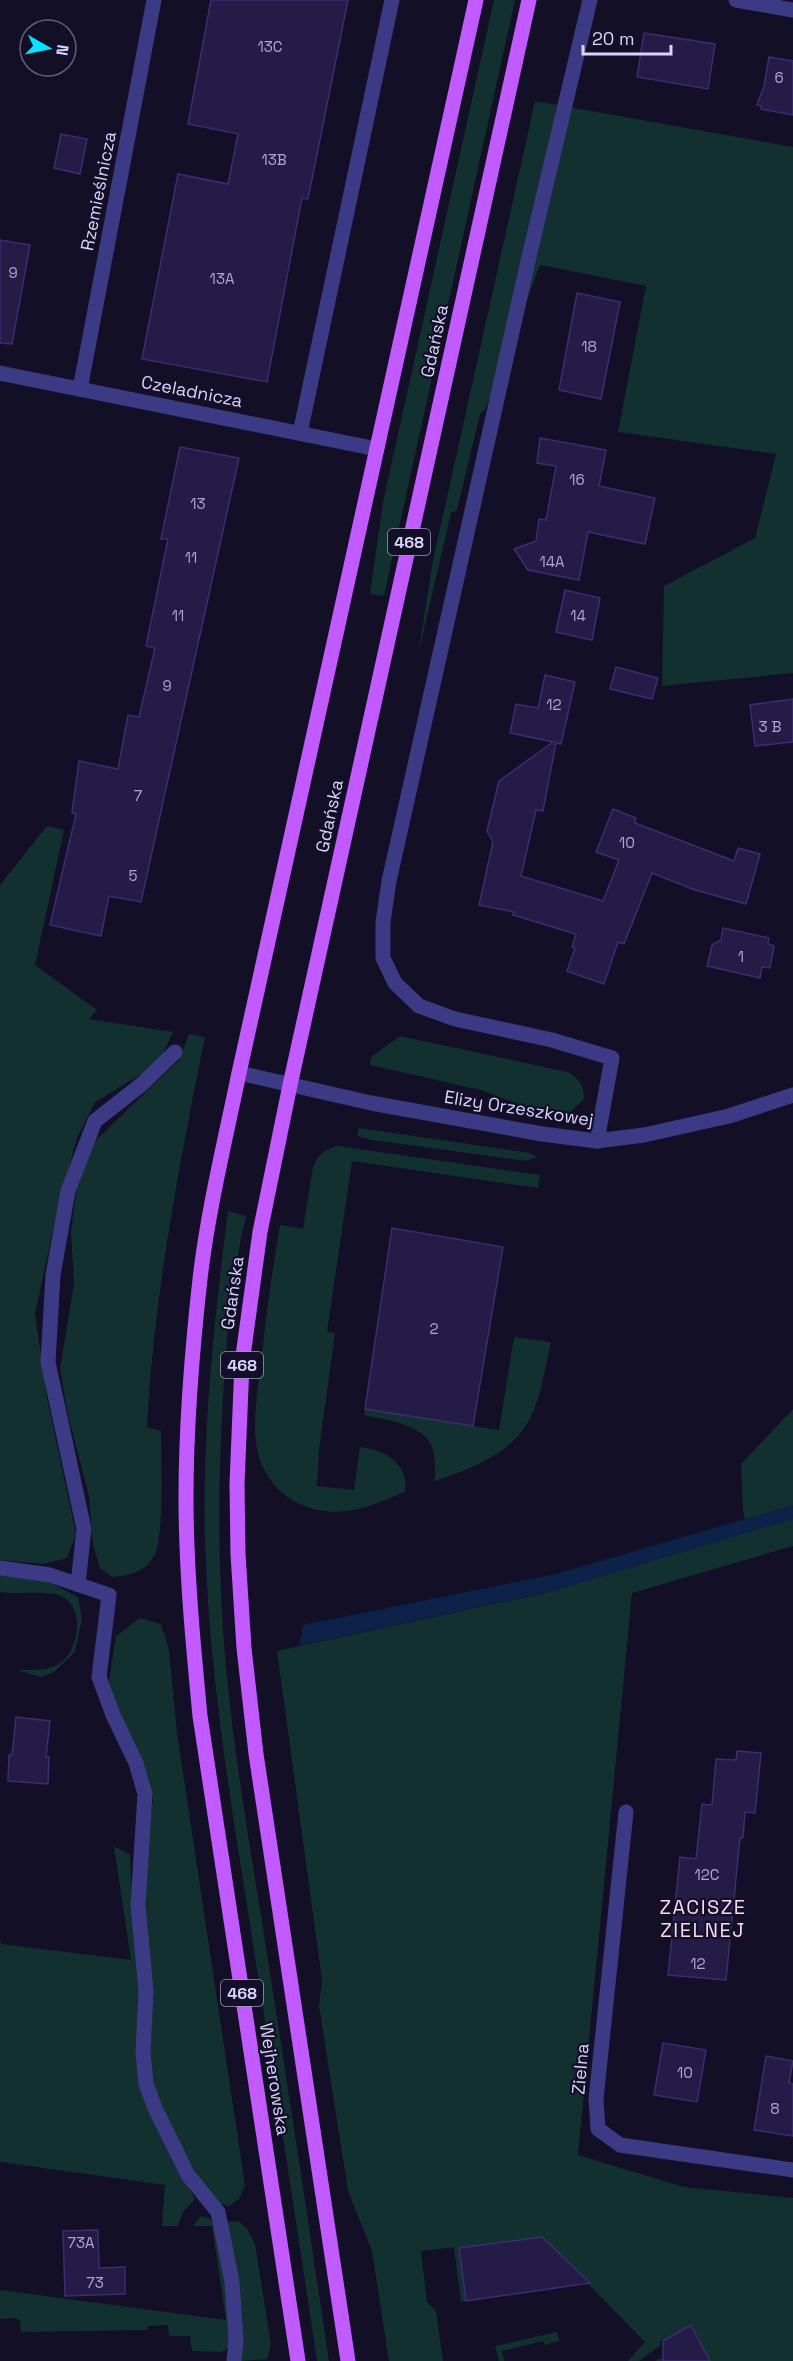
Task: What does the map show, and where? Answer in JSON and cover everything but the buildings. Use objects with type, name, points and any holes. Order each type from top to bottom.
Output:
[{"type":"main road","name":"Gdańska","points":[[191,1625],[186,1498],[191,1368],[200,1277],[239,1073],[476,0]]},
{"type":"main road","name":"Gdańska","points":[[244,1648],[237,1554],[237,1484],[242,1363],[260,1232],[290,1085],[529,0]]},
{"type":"main road","name":"Wejherowska","points":[[191,1625],[200,1716],[298,2361]]},
{"type":"main road","name":"Wejherowska","points":[[244,1648],[258,1766],[348,2361]]},
{"type":"street","name":"Rzemieślnicza","points":[[80,389],[154,0]]},
{"type":"street","points":[[300,433],[392,0]]},
{"type":"street","points":[[590,0],[525,272],[389,881],[383,922],[382,958],[395,982],[419,1006],[455,1019],[552,1040],[612,1058],[597,1141]]},
{"type":"street","points":[[736,0],[793,10]]},
{"type":"street","name":"Czeladnicza","points":[[0,373],[377,449]]},
{"type":"street","points":[[78,1584],[84,1529],[48,1362],[53,1275],[68,1191],[95,1121],[142,1084],[175,1052]]},
{"type":"street","name":"Elizy Orzeszkowej","points":[[239,1073],[371,1103],[542,1134],[597,1141],[644,1135],[729,1116],[793,1095]]},
{"type":"street","points":[[0,1568],[50,1575],[109,1595],[99,1677],[113,1715],[136,1763],[145,1794],[138,1905],[146,1991],[143,2052],[146,2084],[155,2108],[188,2175],[218,2212],[232,2282],[236,2340],[234,2361]]},
{"type":"street","name":"Zielna","points":[[626,1812],[596,2099],[598,2128],[620,2145],[793,2170]]},
{"type":"green space","points":[[494,0],[515,0],[384,596],[370,594],[383,502]]},
{"type":"green space","points":[[535,101],[793,147],[793,673],[662,686],[664,586],[755,538],[776,454],[618,432],[646,286],[540,265],[485,410],[480,414],[457,510],[451,513],[418,655],[433,560]]},
{"type":"green space","points":[[47,826],[64,830],[35,965],[97,1010],[89,1019],[173,1032],[160,1060],[145,1072],[95,1102],[77,1138],[57,1212],[35,1314],[47,1398],[76,1534],[67,1558],[43,1564],[0,1560],[0,885]]},
{"type":"green space","points":[[189,1034],[205,1037],[169,1231],[155,1329],[147,1427],[161,1431],[160,1531],[154,1556],[146,1566],[124,1576],[112,1577],[100,1568],[93,1545],[89,1496],[68,1415],[60,1369],[74,1284],[71,1231],[76,1193],[92,1144],[179,1060]]},
{"type":"green space","points":[[400,1036],[568,1072],[581,1083],[584,1099],[565,1117],[546,1114],[481,1090],[370,1065],[371,1057]]},
{"type":"green space","points":[[359,1128],[530,1153],[537,1157],[527,1161],[372,1140],[357,1136]]},
{"type":"green space","points":[[337,1146],[540,1175],[538,1188],[352,1161],[327,1332],[335,1333],[319,1450],[317,1486],[354,1490],[360,1447],[378,1451],[394,1460],[400,1466],[406,1482],[405,1492],[366,1507],[337,1512],[322,1511],[294,1501],[272,1482],[258,1453],[255,1420],[267,1311],[280,1225],[303,1229],[313,1167],[322,1154]]},
{"type":"green space","points":[[228,1211],[246,1216],[230,1308],[219,1496],[221,1592],[228,1684],[239,1776],[329,2361],[317,2361],[227,1777],[215,1683],[207,1589],[205,1459],[214,1335]]},
{"type":"green space","points":[[514,1337],[551,1342],[540,1390],[534,1409],[522,1431],[502,1451],[476,1465],[435,1481],[433,1452],[425,1436],[400,1423],[364,1415],[365,1409],[499,1430]]},
{"type":"green space","points":[[793,1409],[793,1546],[632,1593],[578,2155],[684,2187],[793,2198],[793,2361],[655,2361],[699,2341],[691,2326],[660,2342],[661,2345],[639,2361],[628,2361],[645,2342],[542,2237],[459,2248],[466,2301],[461,2302],[454,2247],[421,2251],[427,2302],[436,2311],[443,2361],[389,2361],[372,2251],[348,2191],[319,2006],[322,1980],[277,1651],[549,1592],[748,1532],[743,1511],[741,1464]]},
{"type":"green space","points":[[0,1574],[48,1581],[78,1597],[82,1618],[75,1652],[54,1672],[41,1677],[17,1670],[49,1668],[66,1658],[75,1640],[77,1629],[74,1609],[69,1601],[55,1594],[0,1592]]},
{"type":"green space","points":[[140,1618],[161,1624],[169,1650],[177,1733],[245,2185],[239,2199],[229,2206],[212,2201],[176,2138],[149,2075],[144,1899],[147,1841],[153,1800],[147,1774],[118,1716],[109,1681],[116,1636]]},
{"type":"green space","points":[[114,1846],[130,1855],[132,1902],[141,1975],[138,2080],[163,2140],[195,2199],[183,2212],[178,2226],[162,2226],[165,2185],[0,2162],[0,1939],[1,1944],[131,1960]]},
{"type":"green space","points":[[201,2216],[210,2218],[218,2233],[233,2344],[222,2352],[192,2351],[190,2336],[169,2336],[168,2325],[148,2326],[147,2330],[21,2332],[20,2320],[0,2319],[0,2290],[226,2320],[212,2226],[193,2226]]},
{"type":"green space","points":[[238,2221],[247,2229],[255,2244],[271,2345],[267,2359],[241,2361],[241,2325],[225,2222]]},
{"type":"green space","points":[[557,2332],[559,2341],[544,2345],[543,2341],[502,2351],[504,2361],[499,2361],[495,2346]]},
{"type":"water","points":[[793,1505],[793,1519],[553,1591],[299,1646],[303,1625],[556,1574]]},
{"type":"district","name":"ZACISZE ZIELNEJ","points":[[703,1918]]}]
